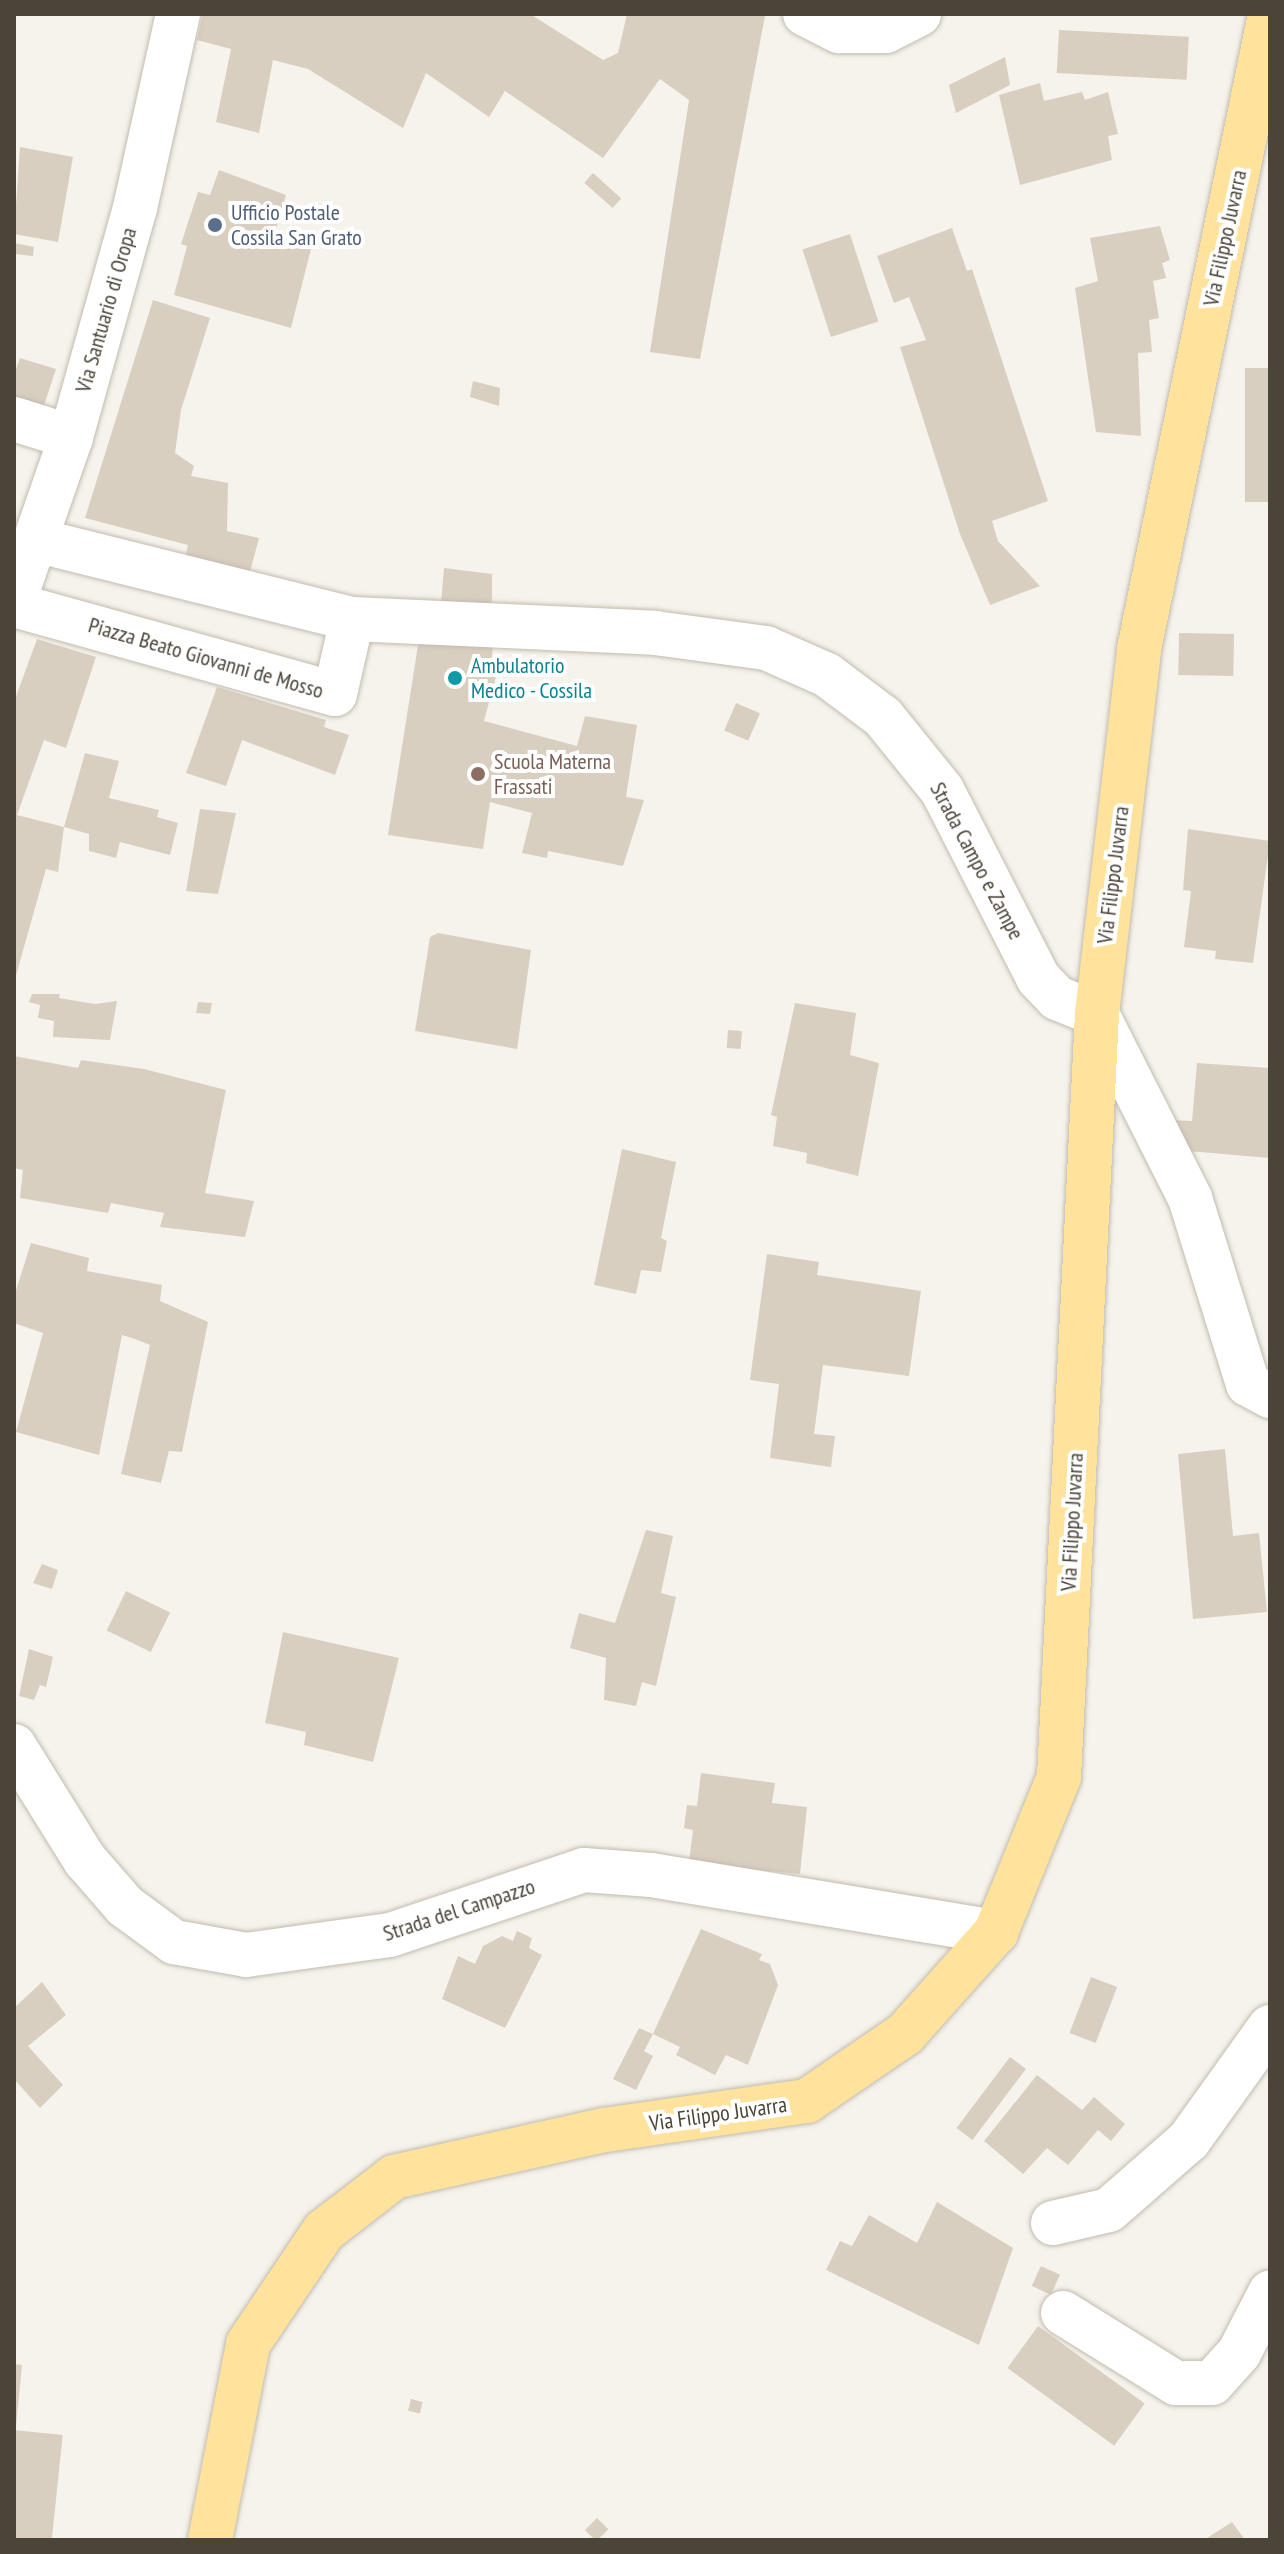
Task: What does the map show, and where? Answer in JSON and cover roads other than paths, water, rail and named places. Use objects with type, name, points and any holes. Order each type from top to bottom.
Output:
[{"type":"main road","name":"Via Filippo Juvarra","points":[[210,2540],[248,2344],[324,2231],[394,2177],[605,2130],[807,2101],[905,2034],[996,1932],[1059,1777],[1097,1014],[1139,649],[1270,15]]},
{"type":"street","name":"Via Santuario di Oropa","points":[[14,603],[71,437],[135,208],[178,14]]},
{"type":"street","points":[[805,14],[839,31],[886,31],[919,14]]},
{"type":"street","points":[[14,419],[71,437]]},
{"type":"street","points":[[36,540],[352,619]]},
{"type":"street","name":"Piazza Beato Giovanni de Mosso","points":[[14,603],[335,694],[352,619]]},
{"type":"street","name":"Strada Campo e Zampe","points":[[352,619],[655,633],[766,648],[827,675],[883,717],[942,790],[1038,978],[1057,998],[1097,1014]]},
{"type":"street","points":[[1097,1014],[1190,1198],[1248,1384],[1270,1396]]},
{"type":"street","name":"Strada del Campazzo","points":[[14,1746],[85,1860],[125,1906],[174,1942],[246,1955],[390,1935],[584,1870],[651,1875],[996,1932]]},
{"type":"street","points":[[1053,2223],[1109,2210],[1189,2140],[1270,2027]]},
{"type":"street","points":[[1063,2313],[1176,2383],[1212,2383],[1239,2353],[1270,2293]]},
{"type":"place","name":"Ufficio Postale Cossila San Grato","points":[[215,225]]},
{"type":"place","name":"Ambulatorio Medico - Cossila","points":[[455,678]]},
{"type":"place","name":"Scuola Materna Frassati","points":[[478,774]]}]
